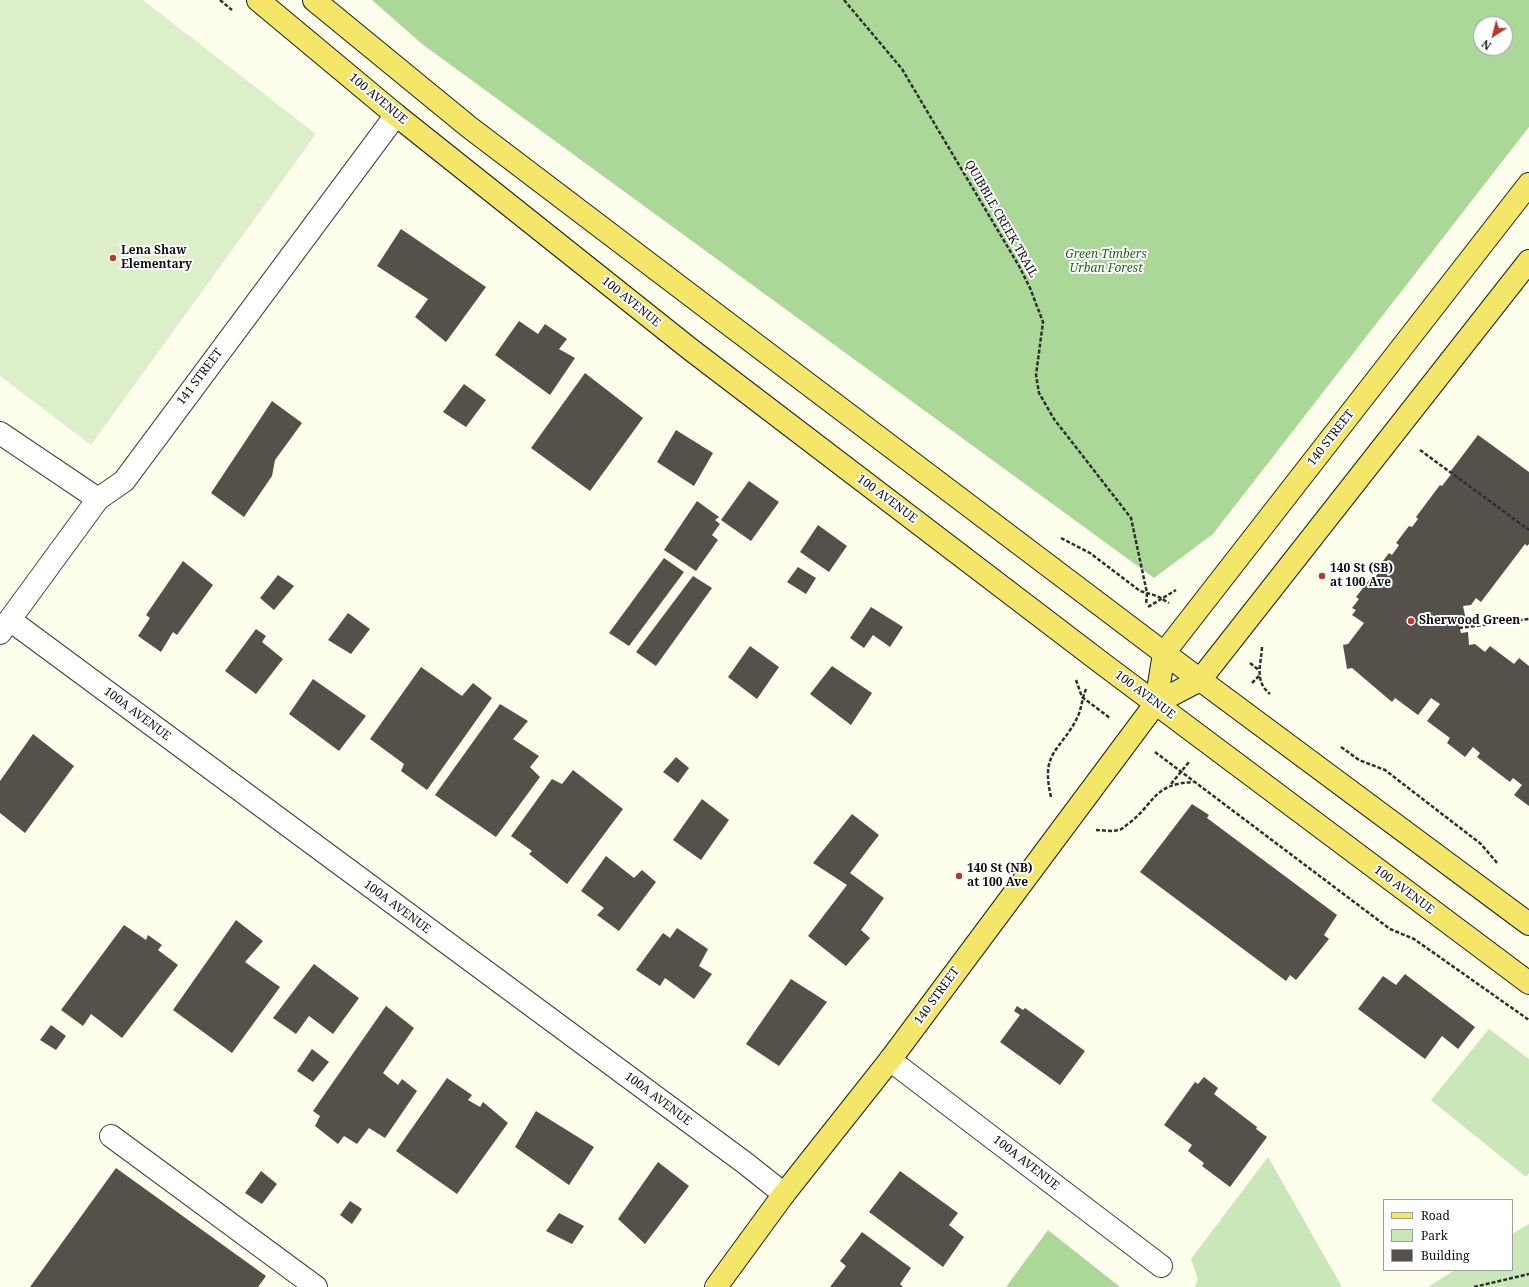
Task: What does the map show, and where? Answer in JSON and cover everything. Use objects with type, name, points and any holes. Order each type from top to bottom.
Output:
[{"type":"main road","name":"100 AVENUE","points":[[258,0],[396,115],[690,349],[1156,703],[1529,983]]},
{"type":"main road","points":[[314,0],[476,132],[1164,653],[1529,924]]},
{"type":"main road","name":"140 STREET","points":[[1156,703],[1164,653],[1529,184]]},
{"type":"main road","name":"140 STREET","points":[[716,1287],[784,1194],[890,1060],[1156,703],[1200,680],[1529,261]]},
{"type":"street","name":"141 STREET","points":[[5,627],[98,499],[124,481],[396,115]]},
{"type":"street","points":[[0,433],[98,499]]},
{"type":"street","name":"100A AVENUE","points":[[5,627],[745,1163],[784,1194]]},
{"type":"street","name":"100A AVENUE","points":[[890,1060],[1160,1266]]},
{"type":"street","points":[[111,1136],[316,1287]]},
{"type":"path","name":"QUIBBLE CREEK TRAIL","points":[[844,0],[902,69],[1025,277],[1043,322],[1036,375],[1039,393],[1054,419],[1130,518],[1147,593],[1146,609],[1161,598]]},
{"type":"path","points":[[1420,450],[1529,530]]},
{"type":"path","points":[[1147,593],[1157,596],[1174,606]]},
{"type":"path","points":[[1157,596],[1167,594],[1161,598]]},
{"type":"path","points":[[1459,628],[1529,619]]},
{"type":"path","points":[[1262,650],[1259,676],[1263,687],[1273,697]]},
{"type":"path","points":[[1245,660],[1259,670]]},
{"type":"path","points":[[1248,687],[1259,676]]},
{"type":"path","points":[[1050,758],[1078,715],[1082,697],[1096,707]]},
{"type":"path","points":[[1340,746],[1359,760],[1385,770],[1481,844],[1502,866]]},
{"type":"path","points":[[1137,817],[1154,796],[1171,785],[1191,758]]},
{"type":"path","points":[[1168,762],[1390,929],[1414,939],[1529,1020]]},
{"type":"path","points":[[1171,785],[1193,782]]},
{"type":"path","points":[[1474,1287],[1529,1274]]},
{"type":"green space","name":"Lena Shaw Elementary","points":[[0,0],[143,0],[316,134],[91,445],[0,376]]},
{"type":"green space","name":"Green Timbers Urban Forest","points":[[372,0],[1529,0],[1529,127],[1213,534],[1154,578],[422,44]]},
{"type":"green space","points":[[1489,1029],[1529,1059],[1529,1173],[1526,1177],[1431,1100]]},
{"type":"green space","points":[[1268,1157],[1342,1287],[1195,1287],[1198,1279],[1191,1259]]},
{"type":"green space","points":[[1529,1224],[1529,1287],[1428,1287],[1453,1271],[1513,1271],[1513,1233]]},
{"type":"green space","points":[[1048,1230],[1120,1287],[1006,1287]]},
{"type":"building","points":[[401,229],[486,287],[446,342],[415,317],[428,299],[377,266]]},
{"type":"building","points":[[519,321],[538,334],[545,324],[567,339],[559,349],[575,358],[550,395],[495,355]]},
{"type":"building","points":[[585,373],[643,418],[590,491],[531,448]]},
{"type":"building","points":[[464,384],[486,400],[466,427],[443,412]]},
{"type":"building","points":[[272,401],[302,423],[275,460],[272,476],[244,517],[211,493]]},
{"type":"building","points":[[676,430],[713,453],[694,486],[657,462]]},
{"type":"building","name":"Sherwood Green","points":[[1478,435],[1529,472],[1529,544],[1527,546],[1525,544],[1481,602],[1476,598],[1471,605],[1463,606],[1466,620],[1458,621],[1461,633],[1468,632],[1469,645],[1475,644],[1485,652],[1490,646],[1514,664],[1519,658],[1529,666],[1529,806],[1514,795],[1522,785],[1513,778],[1510,782],[1477,757],[1480,753],[1473,747],[1465,757],[1447,743],[1450,738],[1427,721],[1440,704],[1431,698],[1418,715],[1395,698],[1392,702],[1352,668],[1347,669],[1343,645],[1348,644],[1364,623],[1352,615],[1356,610],[1352,608],[1359,599],[1356,597],[1370,579],[1372,581],[1379,572],[1376,570],[1389,553],[1392,555],[1399,545],[1396,543],[1409,526],[1412,527],[1418,519],[1416,517],[1440,485],[1442,486],[1452,473],[1450,472]]},
{"type":"building","points":[[749,481],[779,502],[751,541],[721,520]]},
{"type":"building","points":[[697,501],[719,517],[715,520],[720,524],[712,535],[718,540],[696,571],[664,550]]},
{"type":"building","points":[[818,525],[847,546],[829,572],[800,552]]},
{"type":"building","points":[[664,558],[684,572],[629,646],[609,633]]},
{"type":"building","points":[[183,561],[213,585],[177,635],[173,632],[161,652],[138,636],[150,618],[146,615]]},
{"type":"building","points":[[798,567],[816,578],[806,594],[787,582]]},
{"type":"building","points":[[278,575],[294,586],[274,610],[260,598]]},
{"type":"building","points":[[693,576],[712,588],[656,666],[636,652]]},
{"type":"building","points":[[871,607],[903,627],[890,647],[873,635],[864,648],[850,638]]},
{"type":"building","points":[[348,613],[370,629],[351,654],[328,640]]},
{"type":"building","points":[[256,629],[266,636],[262,642],[283,659],[256,694],[225,671]]},
{"type":"building","points":[[750,646],[779,667],[757,699],[728,677]]},
{"type":"building","points":[[832,666],[872,693],[851,725],[810,694]]},
{"type":"building","points":[[421,667],[462,696],[473,683],[492,698],[427,790],[401,771],[404,764],[370,739]]},
{"type":"building","points":[[313,679],[366,716],[339,751],[289,714]]},
{"type":"building","points":[[500,704],[528,721],[513,739],[539,756],[530,767],[540,777],[496,837],[435,795]]},
{"type":"building","points":[[33,734],[74,766],[25,833],[0,813],[0,781]]},
{"type":"building","points":[[676,757],[689,768],[678,783],[663,772]]},
{"type":"building","points":[[573,770],[623,809],[567,884],[529,854],[532,851],[511,836],[552,779],[562,784]]},
{"type":"building","points":[[702,799],[729,820],[701,860],[673,840]]},
{"type":"building","points":[[1192,804],[1209,815],[1207,818],[1337,915],[1324,935],[1329,939],[1296,980],[1290,975],[1286,981],[1140,872]]},
{"type":"building","points":[[852,814],[879,835],[850,873],[884,898],[861,930],[870,938],[846,966],[808,936],[847,885],[813,863]]},
{"type":"building","points":[[606,856],[634,878],[642,870],[656,882],[619,931],[597,915],[604,908],[581,891]]},
{"type":"building","points":[[236,920],[263,941],[245,962],[280,987],[232,1053],[173,1010]]},
{"type":"building","points":[[124,925],[146,940],[148,935],[162,945],[158,950],[178,965],[122,1038],[91,1014],[83,1026],[61,1010]]},
{"type":"building","points":[[677,928],[708,949],[699,966],[712,974],[694,999],[665,978],[660,986],[636,970],[663,933],[670,938]]},
{"type":"building","points":[[314,964],[359,998],[333,1034],[309,1016],[296,1034],[273,1018]]},
{"type":"building","points":[[1405,974],[1475,1027],[1458,1049],[1442,1036],[1425,1059],[1358,1009],[1383,976],[1396,985]]},
{"type":"building","points":[[791,979],[827,1002],[779,1066],[746,1044]]},
{"type":"building","points":[[386,1006],[414,1028],[383,1073],[398,1085],[402,1079],[417,1091],[385,1138],[369,1128],[357,1144],[344,1136],[338,1144],[315,1126],[320,1116],[313,1111]]},
{"type":"building","points":[[1017,1006],[1023,1010],[1025,1008],[1085,1051],[1060,1085],[1000,1042],[1020,1015],[1014,1011]]},
{"type":"building","points":[[51,1025],[66,1036],[56,1050],[40,1040]]},
{"type":"building","points":[[312,1049],[329,1062],[313,1082],[297,1071]]},
{"type":"building","points":[[1204,1077],[1218,1088],[1214,1094],[1257,1127],[1256,1129],[1267,1137],[1230,1187],[1202,1166],[1204,1163],[1188,1151],[1192,1145],[1164,1125],[1195,1082],[1198,1084]]},
{"type":"building","points":[[447,1078],[472,1095],[468,1100],[480,1107],[483,1102],[508,1123],[457,1194],[396,1151]]},
{"type":"building","points":[[536,1111],[594,1147],[569,1185],[515,1147]]},
{"type":"building","points":[[658,1162],[689,1186],[645,1244],[618,1219]]},
{"type":"building","points":[[116,1168],[266,1276],[258,1287],[30,1287]]},
{"type":"building","points":[[261,1171],[277,1184],[262,1204],[245,1193]]},
{"type":"building","points":[[900,1171],[958,1213],[949,1225],[964,1237],[943,1267],[869,1212]]},
{"type":"building","points":[[350,1201],[362,1209],[352,1224],[340,1215]]},
{"type":"building","points":[[559,1213],[584,1226],[572,1244],[546,1231]]},
{"type":"building","points":[[862,1232],[911,1268],[900,1284],[903,1287],[830,1287],[846,1266],[840,1261]]},
{"type":"place","name":"Lena Shaw Elementary","points":[[113,258]]},
{"type":"place","name":"140 St (SB) at 100 Ave","points":[[1322,576]]},
{"type":"place","name":"Sherwood Green","points":[[1411,621]]},
{"type":"place","name":"140 St (NB) at 100 Ave","points":[[959,876]]}]
